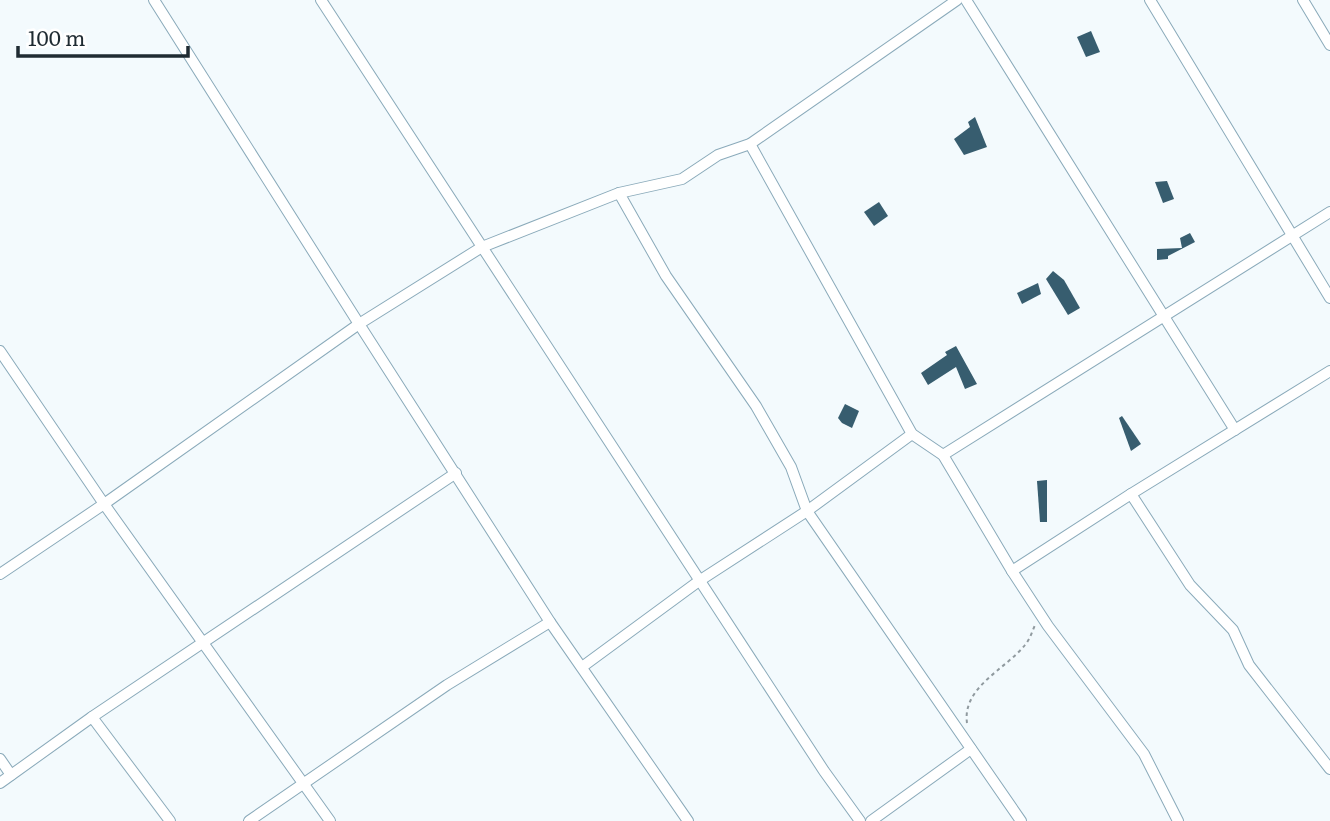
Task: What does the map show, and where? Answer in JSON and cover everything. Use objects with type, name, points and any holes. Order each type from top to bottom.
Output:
[{"type":"street","points":[[154,0],[550,622],[688,821]]},
{"type":"street","points":[[321,0],[699,581],[860,821]]},
{"type":"street","points":[[0,574],[359,324],[482,247],[619,193],[682,179],[718,155],[750,144],[957,0]]},
{"type":"street","points":[[967,0],[1234,430]]},
{"type":"street","points":[[1150,0],[1330,298]]},
{"type":"street","points":[[1303,0],[1330,45]]},
{"type":"street","points":[[750,144],[912,434],[943,455],[1040,615],[1144,754],[1178,821]]},
{"type":"street","points":[[619,193],[666,276],[756,406],[791,467],[807,512],[1021,821]]},
{"type":"street","points":[[943,455],[1330,212]]},
{"type":"street","points":[[0,351],[104,504],[330,821]]},
{"type":"street","points":[[1012,571],[1330,371]]},
{"type":"street","points":[[582,667],[699,581],[807,512],[912,434]]},
{"type":"street","points":[[0,783],[92,717],[456,473]]},
{"type":"street","points":[[1131,494],[1190,585],[1233,630],[1249,665],[1330,769]]},
{"type":"street","points":[[249,821],[447,685],[550,622]]},
{"type":"street","points":[[92,717],[170,821]]},
{"type":"street","points":[[871,821],[971,749]]},
{"type":"street","points":[[0,759],[11,775]]},
{"type":"path","points":[[968,727],[967,716],[974,692],[1027,643],[1040,615]]},
{"type":"building","points":[[1091,31],[1100,52],[1086,57],[1077,37]]},
{"type":"building","points":[[975,117],[987,147],[964,155],[954,139],[970,127],[968,122]]},
{"type":"building","points":[[1167,181],[1174,199],[1163,203],[1155,182]]},
{"type":"building","points":[[879,202],[888,216],[874,226],[864,212]]},
{"type":"building","points":[[1190,233],[1195,242],[1168,256],[1168,259],[1157,260],[1157,249],[1182,248],[1180,238]]},
{"type":"building","points":[[1053,271],[1064,280],[1080,308],[1068,315],[1046,279]]},
{"type":"building","points":[[1038,283],[1041,294],[1022,304],[1017,293]]},
{"type":"building","points":[[956,346],[977,384],[965,389],[956,367],[928,385],[921,373]]},
{"type":"building","points":[[845,404],[859,411],[852,428],[838,418]]},
{"type":"building","points":[[1122,416],[1141,444],[1131,451],[1119,418]]},
{"type":"building","points":[[1047,480],[1047,522],[1040,522],[1037,481]]}]
